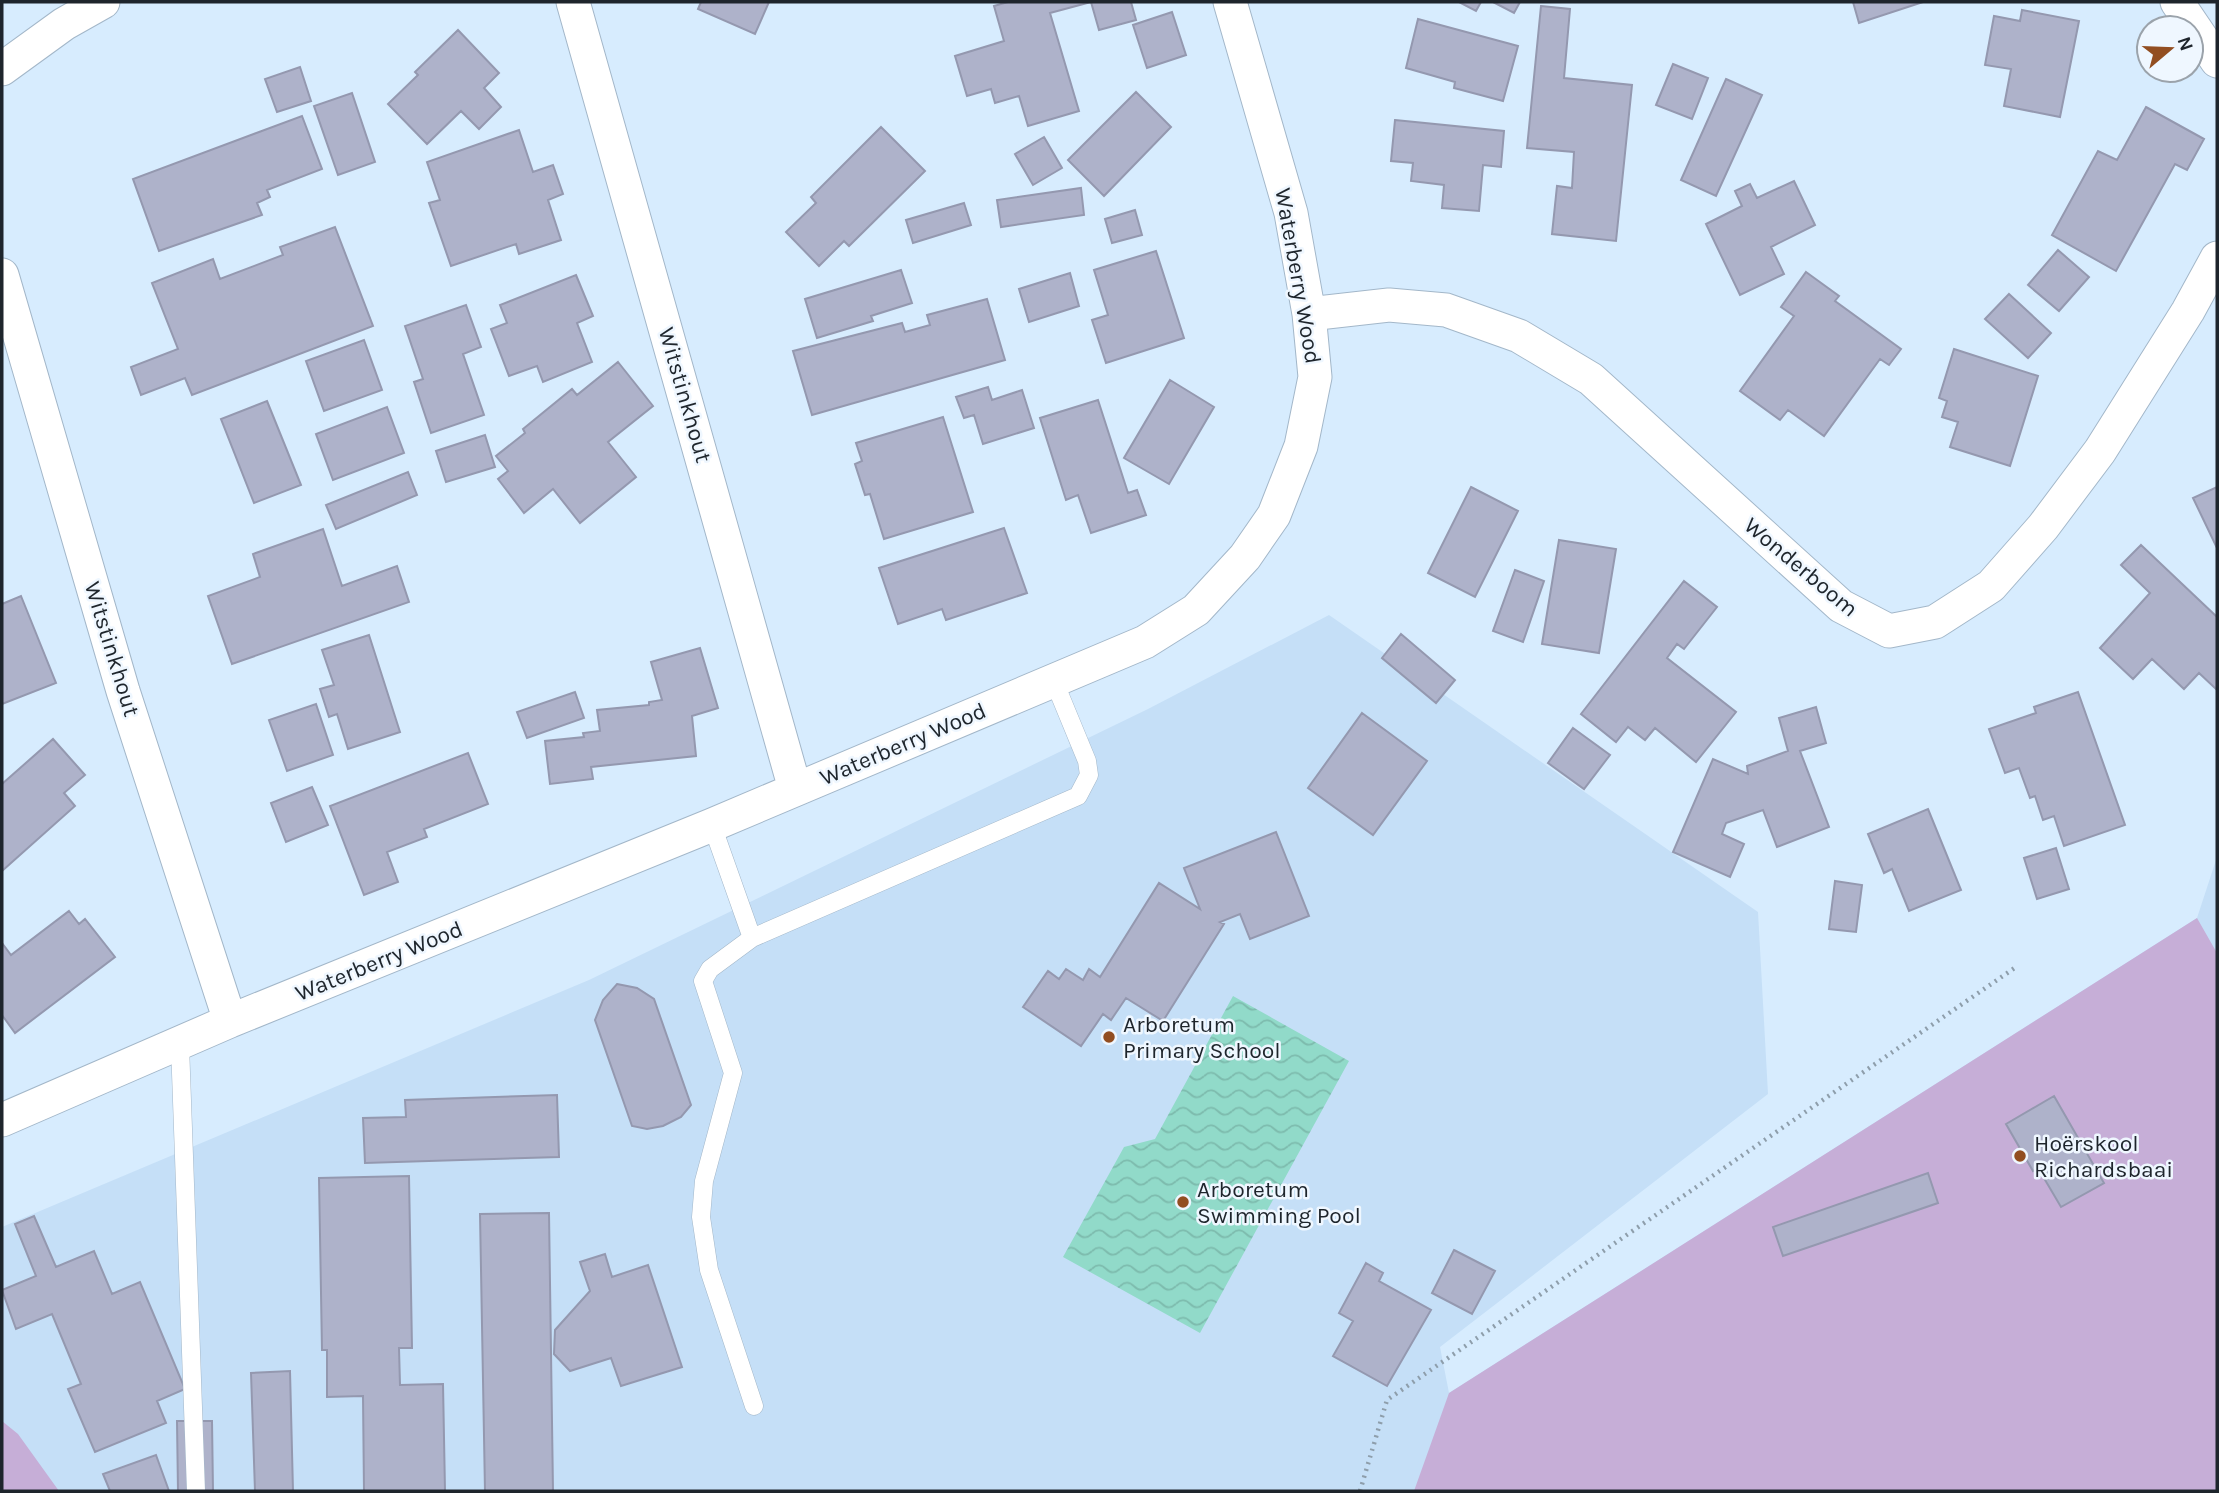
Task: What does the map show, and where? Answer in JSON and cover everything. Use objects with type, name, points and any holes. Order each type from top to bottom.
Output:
[{"type":"street","points":[[2,69],[64,24],[103,2]]},
{"type":"street","name":"Witstinkhout","points":[[573,2],[795,789]]},
{"type":"street","name":"Waterberry Wood","points":[[2,1120],[180,1045],[230,1021],[712,825],[1054,681],[1145,642],[1196,610],[1245,557],[1275,515],[1301,446],[1315,377],[1309,314],[1291,213],[1230,2]]},
{"type":"street","points":[[2177,2],[2217,61]]},
{"type":"street","name":"Wonderboom","points":[[1309,314],[1390,306],[1446,310],[1520,336],[1591,379],[1841,606],[1889,631],[1935,622],[1991,586],[2100,452],[2188,311],[2217,258]]},
{"type":"street","name":"Witstinkhout","points":[[2,275],[123,691],[230,1021]]},
{"type":"lane","points":[[754,1406],[709,1270],[701,1217],[704,1181],[733,1073],[703,981],[710,969],[752,938],[1078,796],[1089,775],[1087,761],[1054,681]]},
{"type":"lane","points":[[712,825],[752,938]]},
{"type":"lane","points":[[180,1045],[196,1491]]},
{"type":"path","points":[[1360,1491],[1387,1401],[2015,967]]},
{"type":"shaded area","name":"Arboretum Primary School","points":[[1329,615],[1758,912],[1768,1094],[1440,1347],[1449,1393],[2197,918],[2217,857],[2217,1491],[2,1491],[2,1227],[589,980],[1148,709]]},
{"type":"shaded area","name":"Hoërskool Richardsbaai","points":[[2197,918],[2217,953],[2217,1491],[1414,1491],[1449,1393]]},
{"type":"shaded area","points":[[2,1421],[18,1434],[59,1491],[2,1491]]},
{"type":"water","name":"Arboretum Swimming Pool","points":[[1233,996],[1349,1061],[1200,1333],[1063,1257],[1124,1147],[1155,1139]]},
{"type":"building","points":[[701,2],[769,2],[755,34],[698,9]]},
{"type":"building","points":[[1008,2],[1091,2],[1050,13],[1079,111],[1028,126],[1019,96],[995,103],[991,89],[967,96],[955,56],[1004,41],[994,6]]},
{"type":"building","points":[[1091,2],[1131,2],[1136,20],[1099,30]]},
{"type":"building","points":[[1459,2],[1481,2],[1476,11]]},
{"type":"building","points":[[1493,2],[1520,2],[1514,13]]},
{"type":"building","points":[[1853,2],[1923,2],[1859,23]]},
{"type":"building","points":[[1541,6],[1570,9],[1564,78],[1632,85],[1616,241],[1552,234],[1557,186],[1572,188],[1574,152],[1527,148]]},
{"type":"building","points":[[2022,10],[2079,21],[2060,117],[2004,106],[2011,69],[1985,65],[1994,16],[2020,21]]},
{"type":"building","points":[[1172,12],[1186,55],[1147,68],[1133,25]]},
{"type":"building","points":[[1418,19],[1518,46],[1503,101],[1454,88],[1455,82],[1406,68]]},
{"type":"building","points":[[458,30],[499,73],[484,88],[501,107],[479,129],[461,111],[427,144],[388,104],[418,75],[415,72]]},
{"type":"building","points":[[1673,64],[1708,78],[1692,119],[1656,105]]},
{"type":"building","points":[[300,67],[311,101],[277,112],[265,79]]},
{"type":"building","points":[[1726,79],[1762,95],[1716,196],[1681,180]]},
{"type":"building","points":[[1136,92],[1171,127],[1104,196],[1068,160]]},
{"type":"building","points":[[352,93],[375,162],[338,175],[314,106]]},
{"type":"building","points":[[2146,107],[2204,139],[2187,170],[2175,164],[2116,271],[2052,235],[2098,151],[2117,160]]},
{"type":"building","points":[[302,116],[322,169],[267,190],[270,197],[257,203],[262,215],[159,251],[133,179]]},
{"type":"building","points":[[1395,120],[1504,131],[1501,167],[1483,165],[1479,211],[1442,208],[1444,185],[1411,181],[1413,163],[1391,161]]},
{"type":"building","points":[[881,127],[925,171],[849,246],[844,241],[819,266],[786,232],[816,203],[811,197]]},
{"type":"building","points":[[519,130],[533,172],[553,165],[563,194],[548,200],[561,240],[519,254],[516,244],[451,266],[429,203],[440,200],[427,162]]},
{"type":"building","points":[[1044,137],[1062,168],[1033,185],[1015,154]]},
{"type":"building","points":[[1794,181],[1815,225],[1771,247],[1784,274],[1740,295],[1706,224],[1742,206],[1735,191],[1750,184],[1757,198]]},
{"type":"building","points":[[1081,188],[1084,215],[1001,227],[997,200]]},
{"type":"building","points":[[964,203],[971,225],[913,243],[906,220]]},
{"type":"building","points":[[1135,210],[1142,235],[1112,243],[1105,219]]},
{"type":"building","points":[[335,227],[373,326],[192,395],[185,378],[141,395],[131,367],[178,349],[152,283],[213,259],[220,279],[283,255],[280,247]]},
{"type":"building","points":[[2058,250],[2089,277],[2059,311],[2028,285]]},
{"type":"building","points":[[1156,251],[1184,338],[1106,363],[1092,320],[1108,315],[1094,270]]},
{"type":"building","points":[[901,270],[912,303],[871,316],[873,321],[817,338],[805,299]]},
{"type":"building","points":[[1806,272],[1839,296],[1835,301],[1901,349],[1889,365],[1880,359],[1824,436],[1788,410],[1780,420],[1740,391],[1794,316],[1781,307]]},
{"type":"building","points":[[1070,273],[1079,306],[1029,322],[1019,289]]},
{"type":"building","points":[[576,275],[593,316],[577,323],[592,362],[543,382],[537,366],[509,376],[491,329],[507,323],[500,305]]},
{"type":"building","points":[[2009,294],[2051,333],[2028,358],[1985,319]]},
{"type":"building","points":[[987,299],[1005,360],[812,415],[793,351],[902,323],[905,332],[930,325],[927,315]]},
{"type":"building","points":[[466,305],[481,347],[463,354],[484,415],[431,433],[414,382],[423,379],[405,326]]},
{"type":"building","points":[[364,340],[382,390],[324,411],[306,361]]},
{"type":"building","points":[[1954,349],[2038,376],[2010,466],[1950,447],[1958,422],[1942,417],[1947,401],[1939,398]]},
{"type":"building","points":[[618,362],[653,406],[608,442],[636,477],[580,523],[553,489],[524,513],[498,479],[508,471],[496,456],[525,433],[523,429],[572,389],[577,395]]},
{"type":"building","points":[[1170,380],[1214,407],[1169,484],[1124,458]]},
{"type":"building","points":[[988,387],[992,400],[1022,390],[1034,428],[983,444],[974,415],[964,418],[956,397]]},
{"type":"building","points":[[1098,400],[1128,493],[1137,490],[1146,515],[1091,533],[1078,495],[1066,500],[1040,418]]},
{"type":"building","points":[[267,401],[301,485],[254,503],[221,419]]},
{"type":"building","points":[[387,407],[404,453],[333,480],[316,434]]},
{"type":"building","points":[[943,417],[973,512],[884,539],[870,494],[865,495],[855,464],[862,461],[856,443]]},
{"type":"building","points":[[485,435],[495,467],[446,482],[436,451]]},
{"type":"building","points":[[408,472],[417,495],[336,529],[326,505]]},
{"type":"building","points":[[1471,487],[1518,511],[1475,597],[1428,573]]},
{"type":"building","points":[[2217,487],[2217,548],[2193,498]]},
{"type":"building","points":[[1004,528],[1027,593],[946,620],[942,609],[898,624],[879,568]]},
{"type":"building","points":[[323,529],[342,586],[397,566],[409,602],[232,664],[208,596],[260,577],[253,554]]},
{"type":"building","points":[[1559,540],[1616,549],[1599,653],[1542,644]]},
{"type":"building","points":[[2141,545],[2217,617],[2217,690],[2199,673],[2184,689],[2152,659],[2133,679],[2100,648],[2150,593],[2121,565]]},
{"type":"building","points":[[1515,570],[1544,581],[1523,642],[1493,631]]},
{"type":"building","points":[[1684,581],[1717,607],[1684,649],[1677,644],[1667,658],[1736,712],[1696,762],[1655,728],[1645,740],[1628,727],[1616,742],[1581,714]]},
{"type":"building","points":[[21,596],[56,683],[2,704],[2,604]]},
{"type":"building","points":[[1401,634],[1455,680],[1436,703],[1382,658]]},
{"type":"building","points":[[369,635],[400,732],[348,749],[337,714],[329,717],[320,689],[334,685],[322,650]]},
{"type":"building","points":[[700,648],[718,708],[692,716],[696,756],[591,767],[593,779],[550,784],[545,741],[584,737],[583,733],[600,731],[597,710],[649,705],[649,702],[662,700],[651,662]]},
{"type":"building","points":[[575,692],[584,718],[527,738],[517,712]]},
{"type":"building","points":[[2078,692],[2125,825],[2064,846],[2054,816],[2043,820],[2035,796],[2030,798],[2019,768],[2005,773],[1989,729],[2036,713],[2034,707]]},
{"type":"building","points":[[316,704],[333,755],[287,771],[269,720]]},
{"type":"building","points":[[1816,707],[1826,743],[1800,751],[1829,827],[1777,847],[1763,810],[1726,823],[1722,834],[1744,844],[1730,877],[1673,852],[1713,759],[1748,774],[1747,766],[1788,751],[1779,718]]},
{"type":"building","points":[[1362,713],[1427,761],[1373,835],[1308,788]]},
{"type":"building","points":[[1573,728],[1610,755],[1584,789],[1548,763]]},
{"type":"building","points":[[53,739],[85,775],[64,793],[75,806],[2,871],[2,784]]},
{"type":"building","points":[[468,753],[488,804],[424,829],[427,837],[387,852],[398,882],[364,895],[330,806]]},
{"type":"building","points":[[312,787],[328,825],[286,842],[271,803]]},
{"type":"building","points":[[1928,809],[1961,890],[1909,911],[1892,869],[1884,873],[1868,834]]},
{"type":"building","points":[[1276,832],[1309,916],[1250,939],[1240,914],[1220,922],[1224,924],[1163,1021],[1126,998],[1111,1020],[1103,1014],[1081,1046],[1023,1007],[1048,971],[1059,979],[1066,969],[1083,980],[1089,969],[1100,977],[1159,883],[1200,909],[1184,868]]},
{"type":"building","points":[[2056,848],[2069,889],[2037,899],[2024,858]]},
{"type":"building","points":[[1835,881],[1862,885],[1856,932],[1829,929]]},
{"type":"building","points":[[69,911],[79,924],[85,919],[115,957],[15,1033],[2,1015],[2,943],[11,955]]},
{"type":"building","points":[[617,984],[637,988],[654,999],[691,1105],[681,1117],[663,1126],[647,1129],[632,1126],[595,1020],[603,1000]]},
{"type":"building","points":[[557,1095],[559,1157],[365,1163],[363,1118],[406,1117],[405,1100]]},
{"type":"building","points":[[2054,1096],[2104,1183],[2061,1207],[2038,1168],[2033,1171],[2006,1124]]},
{"type":"building","points":[[1928,1173],[1938,1203],[1783,1256],[1773,1227]]},
{"type":"building","points":[[409,1176],[412,1348],[399,1348],[400,1385],[443,1384],[445,1491],[364,1491],[363,1396],[327,1397],[327,1350],[322,1350],[319,1178]]},
{"type":"building","points":[[549,1213],[553,1491],[485,1491],[480,1214]]},
{"type":"building","points":[[34,1216],[56,1267],[94,1251],[112,1294],[140,1282],[185,1389],[157,1401],[166,1423],[95,1452],[68,1389],[81,1384],[52,1314],[16,1329],[2,1290],[36,1276],[15,1224]]},
{"type":"building","points":[[1454,1250],[1495,1271],[1472,1314],[1432,1293]]},
{"type":"building","points":[[605,1254],[612,1277],[648,1265],[682,1367],[621,1386],[611,1358],[570,1371],[554,1354],[555,1330],[590,1291],[580,1262]]},
{"type":"building","points":[[1366,1263],[1383,1273],[1379,1281],[1431,1310],[1387,1386],[1333,1356],[1353,1321],[1339,1313]]},
{"type":"building","points":[[290,1371],[293,1491],[255,1491],[251,1373]]},
{"type":"building","points":[[177,1421],[212,1421],[213,1491],[178,1491]]},
{"type":"building","points":[[156,1455],[169,1491],[110,1491],[103,1474]]},
{"type":"place","name":"Arboretum Primary School","points":[[1109,1037]]},
{"type":"place","name":"Hoërskool Richardsbaai","points":[[2020,1156]]},
{"type":"place","name":"Arboretum Swimming Pool","points":[[1183,1202]]}]
